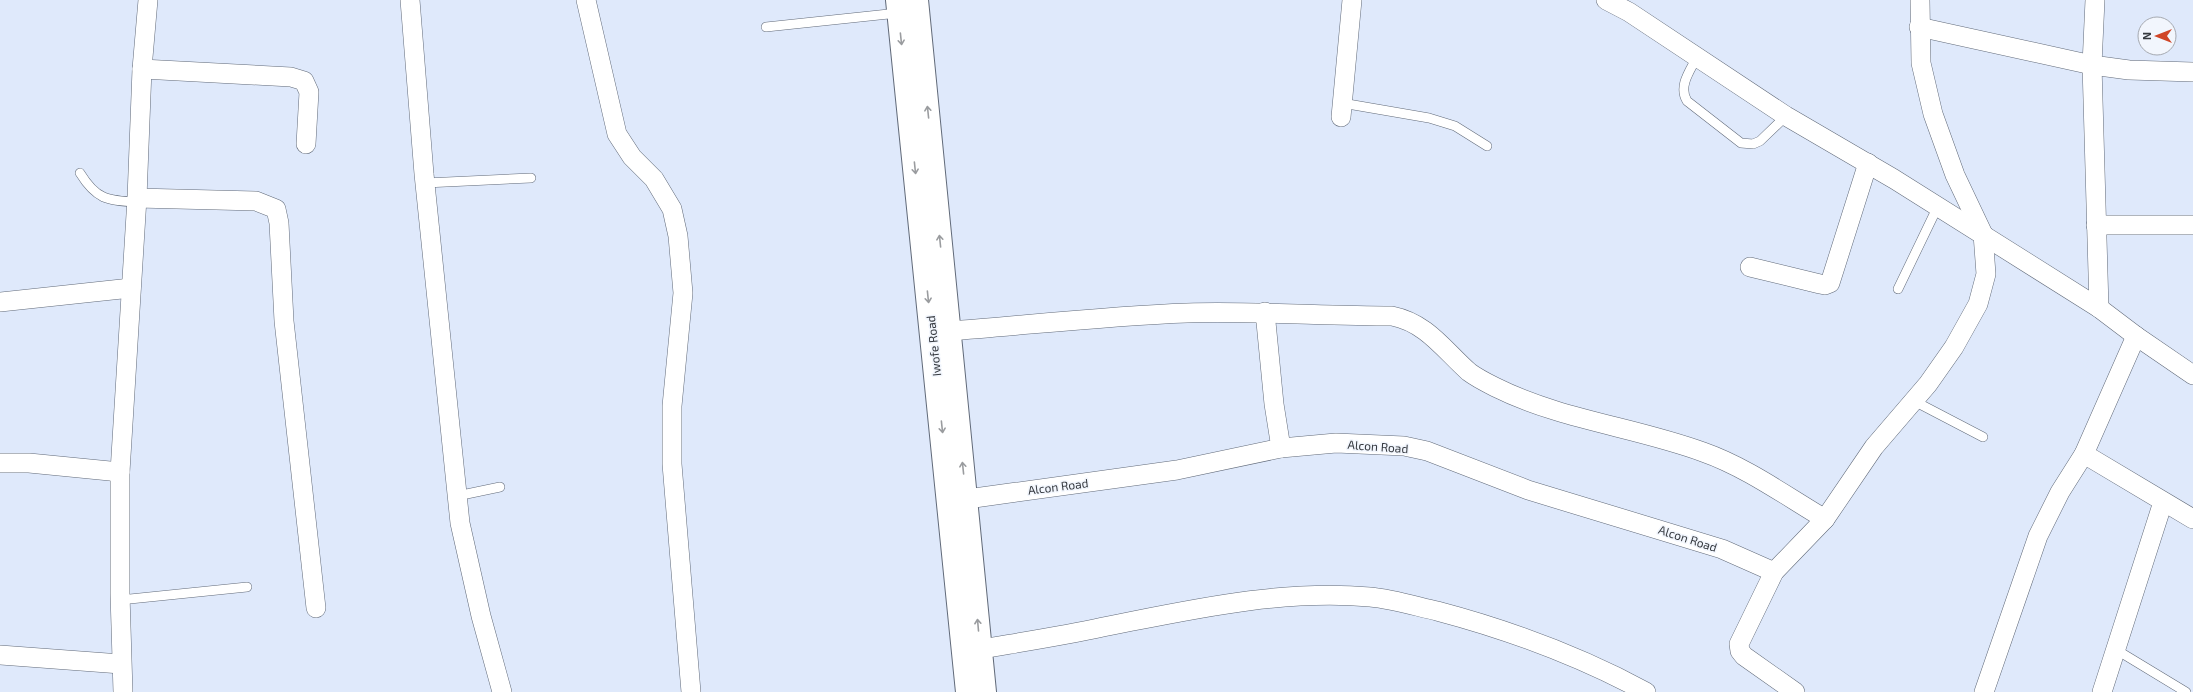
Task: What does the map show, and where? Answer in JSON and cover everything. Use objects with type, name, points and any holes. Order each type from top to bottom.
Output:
[{"type":"street","points":[[123,692],[120,600],[120,472],[137,200],[142,69],[148,0]]},
{"type":"street","points":[[410,0],[425,183],[460,523],[481,616],[502,692]]},
{"type":"street","points":[[586,0],[617,134],[632,157],[654,179],[672,209],[678,236],[682,293],[672,406],[672,464],[691,692]]},
{"type":"street","name":"Iwofe Road","points":[[917,0],[986,692]]},
{"type":"street","points":[[1341,110],[1352,0]]},
{"type":"street","points":[[1606,0],[1629,6],[1697,57],[1786,116],[1868,163],[1938,206],[2098,308],[2193,375]]},
{"type":"street","points":[[1795,692],[1740,651],[1739,644],[1774,572],[1825,519],[1874,447],[1914,401],[1954,347],[1978,304],[1986,274],[1982,234],[1955,175],[1933,114],[1921,63],[1919,27],[1920,0]]},
{"type":"street","points":[[2095,0],[2092,65],[2098,308]]},
{"type":"street","name":"Iwofe Road","points":[[898,6],[967,692]]},
{"type":"street","points":[[1919,27],[2092,65],[2129,70],[2193,72]]},
{"type":"street","points":[[142,69],[291,77],[304,81],[309,92],[306,144]]},
{"type":"street","points":[[1750,267],[1825,285],[1830,283],[1868,163]]},
{"type":"street","points":[[137,200],[256,201],[276,209],[279,223],[284,321],[289,376],[316,608]]},
{"type":"street","points":[[2096,225],[2193,225]]},
{"type":"street","points":[[0,302],[131,288]]},
{"type":"street","points":[[1265,312],[1274,404],[1281,448]]},
{"type":"street","points":[[949,331],[1111,317],[1265,312],[1392,316],[1407,319],[1423,328],[1471,373],[1496,388],[1544,407],[1592,422],[1664,440],[1704,452],[1730,464],[1825,519]]},
{"type":"street","points":[[1984,692],[2038,536],[2060,492],[2084,454],[2136,336]]},
{"type":"street","name":"Alcon Road","points":[[967,500],[1177,470],[1281,448],[1336,443],[1404,446],[1427,451],[1528,490],[1722,549],[1774,572]]},
{"type":"street","points":[[2084,454],[2193,519]]},
{"type":"street","points":[[0,463],[29,463],[120,472]]},
{"type":"street","points":[[2102,692],[2163,502]]},
{"type":"street","points":[[981,649],[1064,635],[1226,604],[1272,598],[1325,596],[1370,597],[1460,617],[1512,634],[1583,661],[1646,692]]},
{"type":"street","points":[[0,655],[121,664]]},
{"type":"lane","points":[[766,27],[898,6]]},
{"type":"lane","points":[[1697,57],[1683,86],[1684,95],[1687,101],[1741,143],[1753,144],[1760,141],[1786,116]]},
{"type":"lane","points":[[1341,110],[1429,118],[1455,126],[1487,146]]},
{"type":"lane","points":[[80,173],[94,192],[104,199],[137,200]]},
{"type":"lane","points":[[425,183],[531,178]]},
{"type":"lane","points":[[1898,289],[1938,206]]},
{"type":"lane","points":[[1914,401],[1983,437]]},
{"type":"lane","points":[[457,496],[500,487]]},
{"type":"lane","points":[[120,600],[247,587]]},
{"type":"lane","points":[[2115,649],[2186,692]]}]
